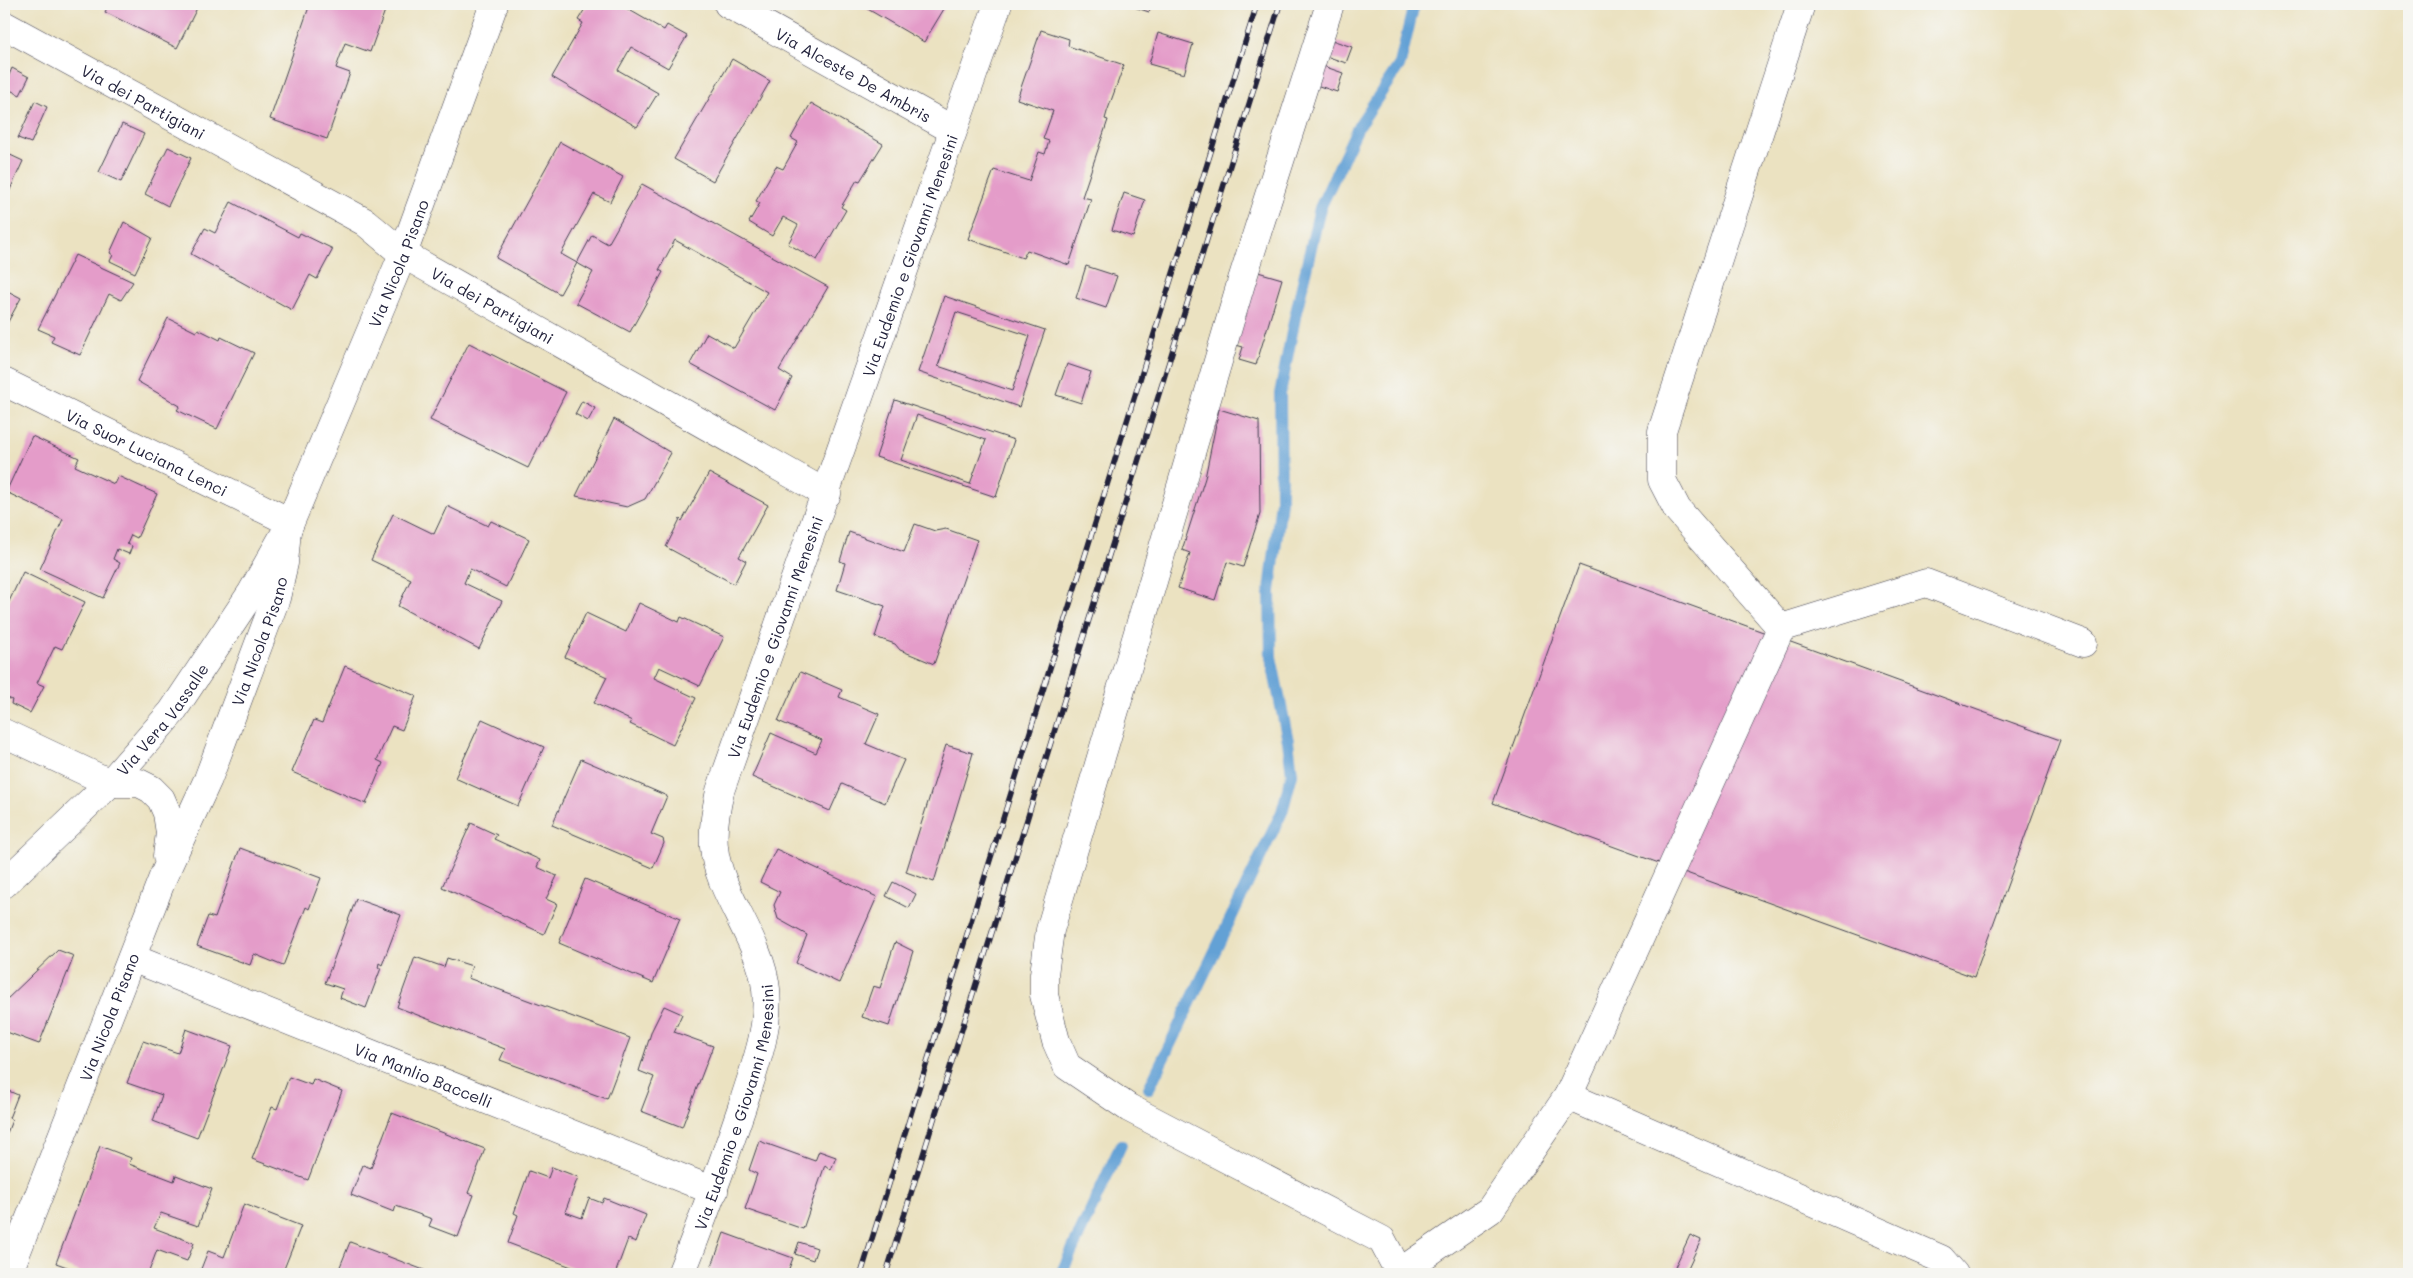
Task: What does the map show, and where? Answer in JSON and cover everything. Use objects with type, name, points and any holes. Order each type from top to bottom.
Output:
[{"type":"street","name":"Via Nicola Pisano","points":[[8,1274],[163,877],[208,779],[276,598],[284,563],[288,526],[403,254],[494,4]]},
{"type":"street","name":"Via Alceste De Ambris","points":[[728,4],[953,130]]},
{"type":"street","name":"Via Eudemio e Giovanni Menesini","points":[[681,1274],[714,1191],[761,1046],[768,1013],[766,986],[759,962],[716,856],[714,842],[716,805],[998,4]]},
{"type":"street","points":[[1330,4],[1242,280],[1053,920],[1044,974],[1044,995],[1056,1041],[1067,1066],[1130,1108],[1382,1240],[1400,1273],[1490,1210],[1568,1096],[1781,628],[1926,583],[2083,643]]},
{"type":"street","points":[[1781,628],[1677,509],[1662,480],[1662,431],[1801,4]]},
{"type":"street","name":"Via dei Partigiani","points":[[4,25],[365,222],[403,254],[827,494]]},
{"type":"street","name":"Via Suor Luciana Lenci","points":[[4,382],[288,526]]},
{"type":"street","name":"Via Vera Vassalle","points":[[4,884],[110,784],[172,712],[252,592],[288,526]]},
{"type":"street","points":[[4,733],[110,784],[139,783],[151,789],[161,800],[168,813],[170,833],[163,877]]},
{"type":"street","name":"Via Manlio Baccelli","points":[[132,958],[714,1191]]},
{"type":"street","points":[[1568,1096],[1941,1259],[1954,1274]]},
{"type":"building","points":[[109,4],[199,4],[177,48],[105,12]]},
{"type":"building","points":[[310,4],[387,5],[370,52],[345,43],[336,68],[350,73],[327,139],[270,119]]},
{"type":"building","points":[[588,4],[619,4],[664,30],[667,25],[687,36],[668,68],[631,47],[618,70],[658,93],[637,127],[552,77],[583,23],[578,20]]},
{"type":"building","points":[[859,4],[947,4],[924,42]]},
{"type":"building","points":[[1125,4],[1152,4],[1149,12]]},
{"type":"building","points":[[1041,30],[1069,39],[1068,46],[1124,65],[1107,112],[1105,119],[1108,120],[1082,197],[1091,199],[1069,265],[1027,250],[1023,258],[968,239],[994,170],[1029,181],[1039,152],[1045,154],[1049,141],[1043,139],[1053,111],[1017,99]]},
{"type":"building","points":[[1158,33],[1193,44],[1184,74],[1149,64]]},
{"type":"building","points":[[1329,39],[1352,47],[1346,63],[1323,55]]},
{"type":"building","points":[[732,59],[770,81],[713,181],[674,159]]},
{"type":"building","points":[[1323,66],[1343,73],[1337,92],[1316,85]]},
{"type":"building","points":[[12,68],[29,77],[20,95],[4,87]]},
{"type":"building","points":[[35,101],[47,107],[31,143],[18,138]]},
{"type":"building","points":[[811,103],[883,144],[860,181],[857,180],[841,207],[846,210],[817,260],[788,244],[798,225],[783,217],[772,236],[749,222],[760,203],[756,201],[776,166],[783,169],[798,142],[791,138]]},
{"type":"building","points":[[122,124],[144,134],[121,182],[99,172]]},
{"type":"building","points":[[560,142],[623,177],[610,202],[594,194],[561,254],[577,263],[560,294],[496,258]]},
{"type":"building","points":[[168,147],[191,158],[168,206],[145,194]]},
{"type":"building","points":[[4,152],[23,161],[4,203]]},
{"type":"building","points":[[642,184],[828,287],[779,370],[792,378],[775,410],[690,364],[707,333],[734,348],[767,292],[675,240],[659,270],[663,272],[630,332],[576,303],[593,272],[577,263],[592,235],[608,244]]},
{"type":"building","points":[[1124,193],[1145,200],[1133,237],[1112,230]]},
{"type":"building","points":[[231,202],[298,237],[300,233],[333,249],[317,279],[310,275],[292,310],[191,254],[205,228],[215,233]]},
{"type":"building","points":[[124,222],[152,238],[135,273],[110,261],[113,255],[110,253]]},
{"type":"building","points":[[75,255],[133,282],[121,300],[109,294],[80,355],[51,342],[54,336],[38,329]]},
{"type":"building","points":[[1086,266],[1117,276],[1106,308],[1076,298]]},
{"type":"building","points":[[1258,272],[1282,279],[1256,365],[1239,360],[1243,347],[1236,345]]},
{"type":"building","points":[[4,289],[21,298],[4,329]]},
{"type":"building","points":[[944,296],[1045,330],[1019,407],[918,372]],"holes":[[[956,312],[1030,336],[1012,391],[938,366]]]},
{"type":"building","points":[[168,318],[196,332],[198,329],[220,340],[221,337],[254,353],[217,429],[177,410],[180,406],[137,381]]},
{"type":"building","points":[[469,343],[566,392],[528,468],[430,420]]},
{"type":"building","points":[[1067,364],[1091,372],[1081,403],[1056,395]]},
{"type":"building","points":[[895,400],[1014,440],[996,497],[876,457]],"holes":[[[917,415],[986,440],[970,484],[901,460]]]},
{"type":"building","points":[[582,401],[595,408],[588,421],[575,414]]},
{"type":"building","points":[[1219,409],[1259,421],[1260,514],[1243,567],[1227,562],[1215,600],[1178,588],[1190,553],[1182,550],[1205,478]]},
{"type":"building","points":[[614,419],[671,453],[645,499],[627,507],[576,496]]},
{"type":"building","points":[[32,436],[79,458],[75,466],[114,484],[118,476],[157,494],[137,538],[131,535],[127,544],[132,546],[129,554],[117,549],[113,559],[120,563],[103,598],[40,569],[63,519],[6,492]]},
{"type":"building","points":[[709,473],[768,505],[739,557],[746,561],[734,584],[666,547],[680,519],[682,521]]},
{"type":"building","points":[[447,506],[488,526],[491,521],[529,539],[506,587],[470,569],[464,583],[502,601],[479,649],[398,606],[411,579],[371,560],[393,514],[434,534]]},
{"type":"building","points":[[915,524],[935,531],[946,529],[977,540],[934,664],[900,650],[895,644],[875,637],[885,606],[837,590],[845,563],[840,561],[849,532],[904,552]]},
{"type":"building","points":[[1579,565],[2060,740],[1974,977],[1493,803]]},
{"type":"building","points":[[23,572],[85,602],[62,649],[55,646],[37,683],[44,686],[30,713],[11,704],[12,700],[4,696],[4,612]]},
{"type":"building","points":[[639,603],[679,622],[681,617],[724,637],[700,686],[659,667],[654,678],[696,698],[673,745],[630,724],[632,721],[594,703],[607,677],[565,657],[586,613],[626,632]]},
{"type":"building","points":[[345,666],[416,696],[402,730],[392,726],[377,760],[383,763],[366,804],[292,772],[314,720],[322,723]]},
{"type":"building","points":[[800,672],[842,690],[839,697],[879,714],[866,744],[904,760],[885,803],[842,784],[830,811],[752,777],[771,733],[816,753],[822,740],[778,721]]},
{"type":"building","points":[[482,719],[544,747],[518,806],[455,778]]},
{"type":"building","points":[[946,745],[973,753],[934,882],[906,872]]},
{"type":"building","points":[[581,759],[667,796],[651,834],[663,839],[664,843],[653,868],[552,825]]},
{"type":"building","points":[[471,823],[497,835],[494,839],[540,860],[537,867],[557,876],[546,899],[557,904],[544,934],[442,887]]},
{"type":"building","points":[[240,848],[321,878],[309,909],[306,907],[283,966],[254,954],[250,965],[197,946],[208,916],[215,918]]},
{"type":"building","points":[[776,849],[877,897],[839,983],[796,963],[807,935],[778,919],[774,905],[780,892],[760,882]]},
{"type":"building","points":[[585,879],[680,919],[653,983],[559,943]]},
{"type":"building","points":[[893,882],[916,894],[909,908],[886,896]]},
{"type":"building","points":[[356,899],[401,915],[382,965],[379,963],[378,968],[381,968],[366,1008],[340,998],[343,989],[325,983]]},
{"type":"building","points":[[895,942],[913,951],[889,1026],[862,1017],[873,986],[880,988]]},
{"type":"building","points":[[58,950],[74,956],[39,1044],[4,1031],[4,1002]]},
{"type":"building","points":[[415,957],[444,967],[447,958],[472,966],[468,978],[630,1038],[607,1099],[500,1060],[505,1049],[397,1007]]},
{"type":"building","points":[[664,1006],[682,1014],[674,1032],[713,1046],[682,1127],[641,1111],[654,1077],[639,1071],[652,1030]]},
{"type":"building","points":[[186,1029],[232,1046],[197,1138],[153,1121],[162,1095],[127,1083],[143,1041],[178,1053]]},
{"type":"building","points":[[289,1077],[311,1085],[313,1079],[342,1091],[308,1180],[252,1159],[272,1107],[277,1109]]},
{"type":"building","points":[[4,1089],[18,1095],[9,1118],[12,1120],[4,1141]]},
{"type":"building","points":[[392,1113],[485,1149],[468,1193],[474,1195],[458,1237],[429,1226],[432,1219],[396,1206],[394,1212],[351,1195],[363,1165],[371,1168]]},
{"type":"building","points":[[759,1141],[815,1161],[819,1151],[836,1157],[831,1170],[825,1165],[803,1229],[745,1209],[757,1174],[749,1170]]},
{"type":"building","points":[[100,1146],[131,1158],[129,1164],[174,1181],[176,1175],[212,1189],[198,1226],[161,1213],[154,1228],[194,1243],[187,1261],[157,1250],[148,1274],[86,1274],[56,1263]]},
{"type":"building","points":[[552,1167],[578,1177],[565,1212],[582,1218],[589,1198],[602,1203],[604,1198],[646,1215],[636,1242],[628,1239],[615,1274],[590,1274],[508,1243],[518,1215],[514,1213],[529,1171],[548,1178]]},
{"type":"building","points":[[244,1204],[301,1226],[282,1274],[199,1274],[208,1251],[224,1257]]},
{"type":"building","points":[[724,1233],[793,1258],[787,1274],[709,1274]]},
{"type":"building","points":[[1690,1235],[1701,1240],[1686,1272],[1675,1267]]},
{"type":"building","points":[[350,1242],[429,1272],[428,1274],[337,1274]]},
{"type":"building","points":[[799,1242],[817,1248],[813,1260],[795,1254]]},
{"type":"waterway","points":[[1149,1088],[1282,812],[1292,774],[1288,741],[1271,657],[1270,591],[1281,501],[1280,394],[1295,317],[1320,208],[1358,127],[1400,64],[1414,4]]},
{"type":"waterway","points":[[1061,1274],[1121,1145]]},
{"type":"railway","points":[[861,1274],[1257,4]]},
{"type":"railway","points":[[886,1274],[1280,4]]}]
